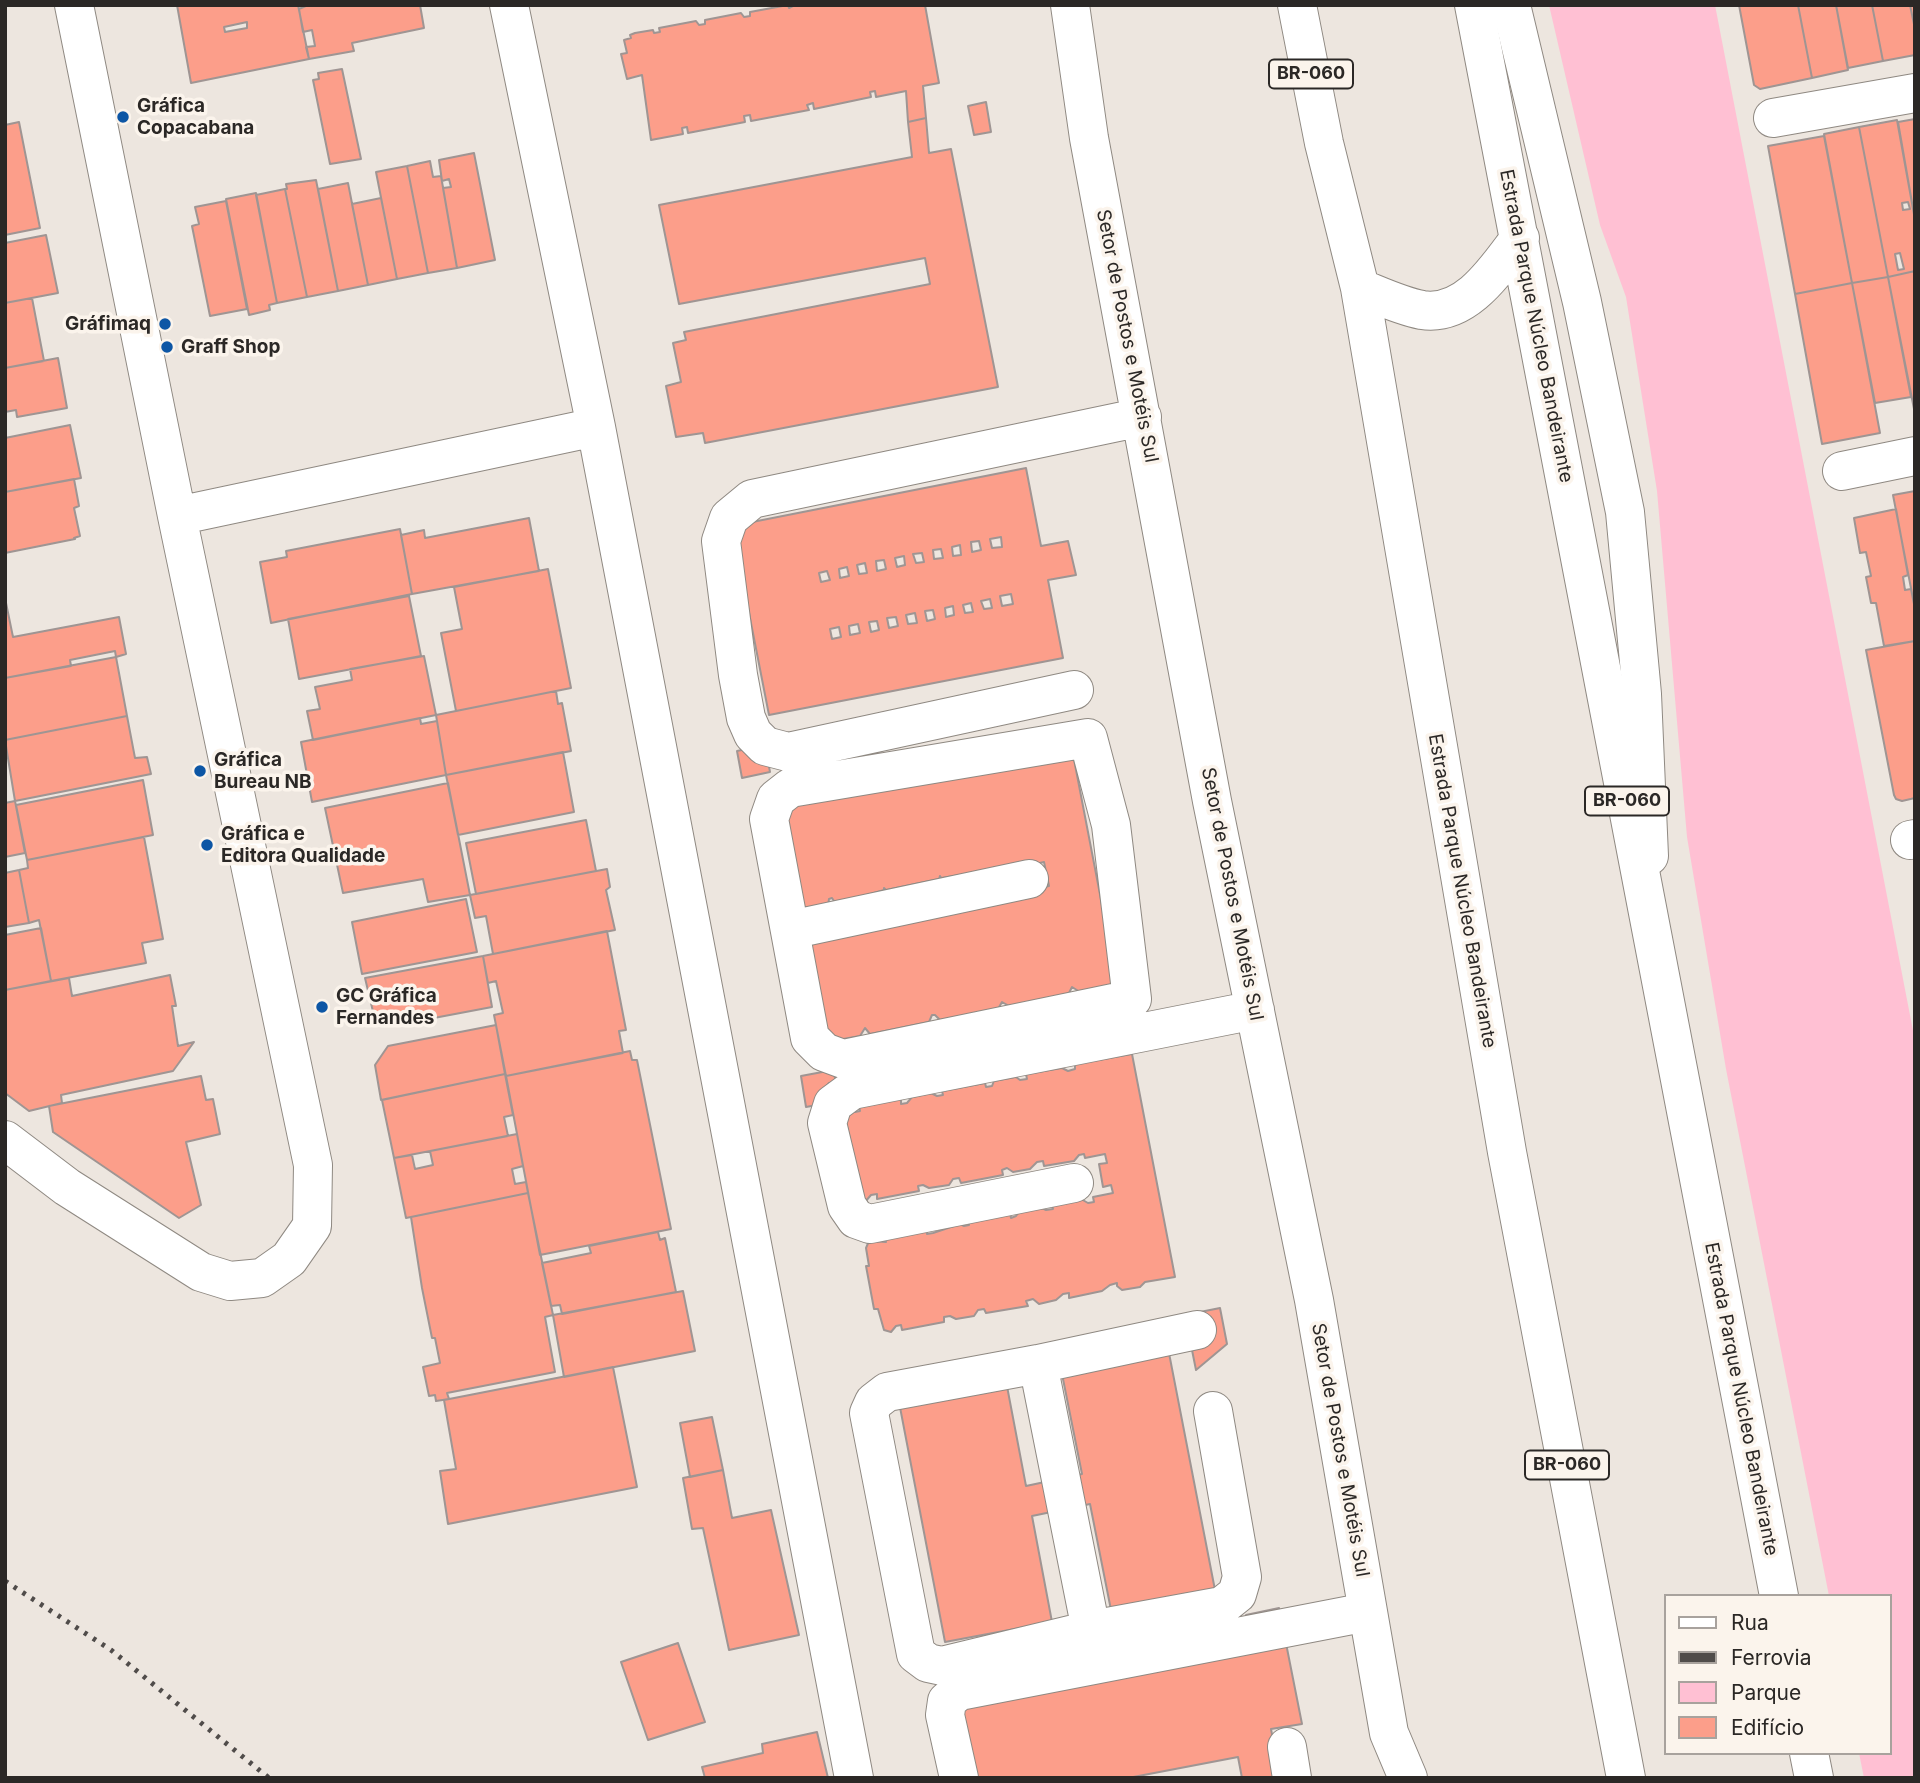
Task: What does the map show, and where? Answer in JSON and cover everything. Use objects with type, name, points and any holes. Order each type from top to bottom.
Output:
[{"type":"main road","points":[[5,1140],[67,1187],[201,1272],[230,1281],[262,1278],[289,1259],[312,1226],[313,1165],[177,516],[74,5]]},
{"type":"main road","points":[[509,5],[596,427],[854,1778]]},
{"type":"main road","name":"Setor de Postos e Motéis Sul","points":[[1070,5],[1089,138],[1212,801],[1314,1300],[1389,1733],[1408,1778]]},
{"type":"main road","name":"Estrada Parque Núcleo Bandeirante","points":[[1297,5],[1324,142],[1360,288],[1504,1138],[1626,1778]]},
{"type":"main road","name":"Estrada Parque Núcleo Bandeirante","points":[[1474,5],[1779,1594]]},
{"type":"main road","points":[[1511,5],[1582,302],[1625,512],[1642,694],[1653,939]]},
{"type":"main road","points":[[1773,118],[1915,93]]},
{"type":"main road","points":[[1360,288],[1404,306],[1426,311],[1451,306],[1475,293],[1520,238]]},
{"type":"main road","points":[[1074,690],[788,752],[765,746],[753,734],[746,718],[720,541],[729,518],[752,499],[1142,416]]},
{"type":"main road","points":[[177,516],[596,427]]},
{"type":"main road","points":[[1842,471],[1915,456]]},
{"type":"main road","points":[[1088,738],[1111,825],[1132,999],[843,1059],[824,1052],[810,1038],[790,930],[769,819],[776,799],[790,788],[1088,738]]},
{"type":"main road","points":[[790,930],[1029,879]]},
{"type":"main road","points":[[1074,1183],[870,1224],[856,1219],[847,1206],[827,1123],[833,1104],[852,1090],[1255,1010]]},
{"type":"main road","points":[[1197,1330],[1038,1364],[887,1392],[874,1402],[869,1413],[916,1654],[929,1663],[942,1666],[1091,1630],[1222,1606],[1237,1594],[1241,1577],[1213,1411]]},
{"type":"main road","points":[[1038,1364],[1091,1630]]},
{"type":"main road","points":[[959,1778],[945,1715],[947,1701],[959,1691],[1367,1612]]},
{"type":"main road","points":[[1810,1755],[1814,1778]]},
{"type":"green space","points":[[1549,5],[1715,5],[1915,1041],[1915,1778],[1864,1778],[1859,1755],[1892,1755],[1892,1594],[1829,1594],[1726,1069],[1687,837],[1657,491],[1626,297],[1600,225]]},
{"type":"building","points":[[177,5],[298,5],[309,59],[191,83]],"holes":[[[247,22],[247,28],[225,32],[224,27]]]},
{"type":"building","points":[[308,5],[420,5],[424,28],[352,43],[354,51],[309,59],[306,47],[315,46],[312,30],[303,32],[299,9]]},
{"type":"building","points":[[788,5],[789,8],[795,5],[925,5],[939,83],[923,86],[926,118],[908,122],[906,91],[876,97],[875,91],[870,92],[871,97],[814,109],[813,103],[807,105],[809,110],[751,121],[750,115],[744,116],[745,122],[688,133],[687,127],[682,128],[683,134],[651,140],[642,75],[627,79],[621,54],[627,53],[624,40],[635,33],[653,30],[654,33],[660,32],[659,28],[696,21],[699,25],[705,24],[705,20],[741,13],[744,17],[750,16],[750,12]]},
{"type":"building","points":[[1739,5],[1798,5],[1812,78],[1760,89],[1754,85]]},
{"type":"building","points":[[1798,5],[1836,5],[1848,70],[1812,78]]},
{"type":"building","points":[[1836,5],[1872,5],[1883,61],[1848,68]]},
{"type":"building","points":[[1872,5],[1910,5],[1915,29],[1915,55],[1883,61]]},
{"type":"building","points":[[1910,5],[1915,5],[1915,29]]},
{"type":"building","points":[[342,69],[361,159],[330,164],[313,80],[319,79],[318,73]]},
{"type":"building","points":[[986,102],[991,132],[974,135],[968,106]]},
{"type":"building","points":[[926,118],[929,153],[951,149],[998,387],[705,443],[703,433],[676,437],[666,386],[681,382],[673,343],[686,340],[684,332],[930,284],[925,258],[679,304],[659,205],[912,157],[908,122]]},
{"type":"building","points":[[1915,119],[1915,220],[1898,122]]},
{"type":"building","points":[[1897,120],[1915,220],[1915,271],[1888,277],[1859,127]],"holes":[[[1908,202],[1910,209],[1903,210],[1902,203]],[[1900,253],[1904,269],[1898,270],[1895,254]]]},
{"type":"building","points":[[19,122],[40,228],[5,235],[5,125]]},
{"type":"building","points":[[1859,127],[1888,277],[1852,283],[1824,134]]},
{"type":"building","points":[[1824,136],[1852,283],[1795,294],[1768,146]]},
{"type":"building","points":[[474,153],[495,260],[457,268],[443,188],[451,187],[449,179],[442,181],[439,160]]},
{"type":"building","points":[[430,161],[433,177],[441,176],[457,268],[428,273],[407,166]]},
{"type":"building","points":[[407,166],[428,273],[397,279],[376,172]]},
{"type":"building","points":[[316,180],[338,291],[307,297],[285,189],[286,184]]},
{"type":"building","points":[[348,183],[368,285],[338,291],[318,189]]},
{"type":"building","points":[[285,189],[307,297],[277,303],[256,195]]},
{"type":"building","points":[[256,193],[277,303],[269,305],[270,310],[249,315],[226,199]]},
{"type":"building","points":[[381,198],[397,279],[368,285],[352,204]]},
{"type":"building","points":[[226,201],[247,309],[210,316],[192,226],[199,224],[195,207]]},
{"type":"building","points":[[46,235],[58,293],[5,303],[5,243]]},
{"type":"building","points":[[1915,271],[1915,414],[1888,277]]},
{"type":"building","points":[[1888,277],[1911,397],[1875,403],[1852,283]]},
{"type":"building","points":[[1852,283],[1880,433],[1822,444],[1795,294]]},
{"type":"building","points":[[32,298],[44,361],[5,368],[5,303]]},
{"type":"building","points":[[58,358],[67,408],[17,417],[16,410],[5,412],[5,368]]},
{"type":"building","points":[[70,425],[81,478],[5,492],[5,438]]},
{"type":"building","points":[[1026,468],[1041,546],[1068,541],[1076,575],[1048,580],[1063,658],[769,715],[732,526]],"holes":[[[1001,537],[1002,547],[992,548],[990,539]],[[979,541],[981,550],[972,552],[971,542]],[[960,545],[961,555],[953,556],[952,547]],[[941,549],[943,558],[934,559],[933,550]],[[922,553],[924,562],[916,563],[913,554]],[[904,556],[905,565],[897,567],[895,558]],[[884,560],[886,569],[877,571],[876,561]],[[865,563],[867,573],[859,574],[857,565]],[[847,567],[849,576],[840,578],[839,569]],[[827,571],[830,580],[821,582],[819,573]],[[1011,594],[1013,604],[1002,606],[1000,596]],[[990,599],[992,608],[984,609],[981,601]],[[971,603],[973,612],[965,613],[963,605]],[[953,606],[954,615],[946,617],[945,608]],[[933,610],[935,619],[927,621],[925,611]],[[915,613],[917,623],[908,624],[906,615]],[[896,617],[898,626],[889,628],[887,618]],[[877,621],[879,630],[871,632],[869,622]],[[858,624],[860,633],[850,635],[849,626]],[[839,627],[841,637],[832,639],[830,629]]]},
{"type":"building","points":[[74,479],[79,506],[74,508],[80,536],[5,553],[5,492]]},
{"type":"building","points":[[1915,491],[1915,609],[1893,495]]},
{"type":"building","points":[[1896,509],[1908,575],[1903,577],[1905,590],[1911,589],[1915,609],[1915,641],[1884,646],[1876,603],[1871,603],[1866,577],[1871,576],[1866,552],[1860,553],[1854,518]]},
{"type":"building","points":[[529,518],[539,571],[412,594],[401,535],[424,530],[425,538]]},
{"type":"building","points":[[400,529],[412,594],[271,623],[260,562],[287,557],[286,551]]},
{"type":"building","points":[[548,569],[571,688],[456,711],[441,633],[462,629],[454,587]]},
{"type":"building","points":[[409,596],[421,656],[299,679],[288,619]]},
{"type":"building","points":[[5,598],[13,637],[119,617],[126,654],[116,657],[115,651],[70,660],[71,666],[5,678]]},
{"type":"building","points":[[1915,641],[1915,798],[1902,801],[1894,795],[1866,650]]},
{"type":"building","points":[[424,656],[436,715],[313,740],[307,711],[320,709],[315,687],[352,680],[350,669]]},
{"type":"building","points":[[116,657],[127,716],[5,740],[5,678]]},
{"type":"building","points":[[556,691],[558,704],[562,703],[571,751],[446,775],[436,715]]},
{"type":"building","points":[[127,716],[135,758],[147,757],[151,774],[15,801],[5,740]]},
{"type":"building","points":[[420,718],[421,724],[437,721],[446,775],[312,802],[301,742]]},
{"type":"building","points":[[765,745],[770,772],[742,778],[737,751]]},
{"type":"building","points":[[1072,749],[1115,986],[1080,992],[1072,987],[1068,995],[1009,1006],[1002,1002],[998,1009],[940,1020],[932,1015],[929,1022],[870,1034],[865,1028],[860,1036],[832,1041],[827,1037],[806,933],[1049,886],[1044,862],[998,873],[994,867],[992,870],[941,878],[940,876],[939,879],[886,890],[884,888],[836,904],[832,898],[829,899],[828,906],[796,908],[786,801]]},
{"type":"building","points":[[563,752],[574,812],[458,835],[446,775]]},
{"type":"building","points":[[143,780],[153,835],[27,860],[16,805]]},
{"type":"building","points":[[448,783],[470,895],[428,902],[423,879],[343,893],[325,808]]},
{"type":"building","points":[[15,801],[25,853],[5,857],[5,803]]},
{"type":"building","points":[[586,820],[596,871],[476,894],[466,843]]},
{"type":"building","points":[[144,837],[163,939],[142,943],[146,963],[51,981],[39,920],[29,923],[19,870],[28,868],[27,860]]},
{"type":"building","points":[[607,869],[610,887],[606,890],[615,930],[493,954],[486,916],[475,918],[470,895]]},
{"type":"building","points":[[19,870],[29,923],[5,927],[5,873]]},
{"type":"building","points":[[466,899],[477,952],[362,974],[352,922]]},
{"type":"building","points":[[41,928],[51,981],[5,990],[5,935]]},
{"type":"building","points":[[607,931],[626,1030],[619,1031],[623,1053],[506,1076],[494,1015],[503,1013],[496,981],[488,983],[483,956]]},
{"type":"building","points":[[483,956],[492,1007],[418,1021],[402,1014],[375,1020],[365,978]]},
{"type":"building","points":[[170,975],[176,1006],[172,1006],[178,1046],[194,1042],[173,1071],[61,1095],[62,1103],[29,1111],[5,1093],[5,990],[69,978],[72,996]]},
{"type":"building","points":[[496,1025],[505,1074],[381,1100],[375,1065],[388,1046]]},
{"type":"building","points":[[630,1051],[632,1060],[637,1060],[671,1229],[540,1255],[506,1076]]},
{"type":"building","points":[[1132,1054],[1175,1277],[1145,1282],[1140,1287],[1122,1290],[1117,1283],[1102,1291],[1069,1298],[1069,1293],[1063,1294],[1056,1300],[1039,1304],[1033,1299],[1026,1301],[1028,1306],[986,1313],[984,1309],[978,1310],[974,1316],[956,1319],[950,1316],[944,1317],[944,1322],[902,1330],[901,1325],[891,1332],[884,1330],[878,1309],[874,1309],[866,1266],[869,1266],[866,1248],[869,1241],[886,1242],[885,1237],[926,1229],[927,1234],[933,1233],[960,1224],[969,1225],[968,1221],[1010,1213],[1011,1218],[1019,1212],[1053,1209],[1052,1205],[1081,1199],[1088,1203],[1094,1202],[1093,1197],[1113,1193],[1111,1185],[1103,1187],[1099,1164],[1107,1163],[1105,1154],[1085,1158],[1084,1154],[1074,1161],[1044,1166],[1043,1161],[1037,1162],[1030,1169],[1013,1172],[1007,1168],[1002,1170],[1003,1175],[961,1183],[959,1178],[953,1179],[949,1185],[929,1188],[923,1185],[918,1186],[919,1191],[877,1199],[877,1194],[871,1195],[865,1202],[843,1110],[860,1111],[859,1106],[901,1098],[901,1104],[907,1103],[912,1097],[931,1093],[943,1095],[942,1091],[985,1083],[986,1087],[992,1086],[994,1081],[1016,1077],[1020,1080],[1027,1079],[1026,1074],[1062,1068],[1068,1071],[1075,1069],[1075,1064]]},
{"type":"building","points":[[833,1070],[836,1082],[829,1083],[816,1099],[817,1105],[806,1107],[801,1076]]},
{"type":"building","points":[[505,1074],[513,1115],[504,1117],[508,1136],[394,1158],[382,1100]]},
{"type":"building","points":[[201,1076],[206,1100],[213,1099],[220,1134],[186,1142],[201,1205],[179,1218],[53,1132],[49,1106]]},
{"type":"building","points":[[517,1134],[523,1166],[512,1169],[515,1184],[526,1182],[528,1193],[406,1218],[394,1158],[412,1155],[415,1169],[433,1165],[430,1151]]},
{"type":"building","points":[[528,1193],[553,1315],[545,1317],[555,1372],[447,1393],[449,1399],[436,1401],[435,1395],[429,1396],[423,1367],[440,1363],[422,1288],[411,1217]]},
{"type":"building","points":[[658,1232],[660,1240],[665,1238],[676,1292],[562,1314],[560,1305],[551,1306],[542,1263],[591,1253],[589,1246]]},
{"type":"building","points":[[683,1291],[695,1351],[564,1377],[553,1315]]},
{"type":"building","points":[[1220,1308],[1227,1344],[1196,1370],[1185,1315]]},
{"type":"building","points":[[1168,1348],[1215,1590],[1111,1610],[1090,1504],[1032,1516],[1052,1622],[945,1642],[899,1402],[1006,1381],[1026,1486],[1082,1474],[1061,1369]]},
{"type":"building","points":[[613,1367],[637,1487],[448,1524],[440,1471],[456,1469],[444,1400]]},
{"type":"building","points":[[712,1417],[723,1470],[690,1477],[680,1423]]},
{"type":"building","points":[[723,1470],[732,1518],[771,1510],[799,1635],[729,1650],[703,1528],[692,1529],[683,1478]]},
{"type":"building","points":[[1279,1608],[1302,1724],[1271,1729],[1280,1778],[1242,1778],[1238,1757],[1128,1778],[968,1778],[954,1705],[1253,1647],[1246,1615]]},
{"type":"building","points":[[678,1643],[705,1722],[648,1740],[621,1662]]},
{"type":"building","points":[[817,1732],[828,1778],[705,1778],[702,1767],[763,1753],[762,1744]]},
{"type":"railway","points":[[5,1581],[111,1650],[269,1778]]},
{"type":"place","name":"Gráfica Copacabana","points":[[123,117]]},
{"type":"place","name":"Gráfimaq","points":[[165,324]]},
{"type":"place","name":"Graff Shop","points":[[167,347]]},
{"type":"place","name":"Gráfica Bureau NB","points":[[200,771]]},
{"type":"place","name":"Gráfica e Editora Qualidade","points":[[207,845]]},
{"type":"place","name":"GC Gráfica Fernandes","points":[[322,1007]]}]
